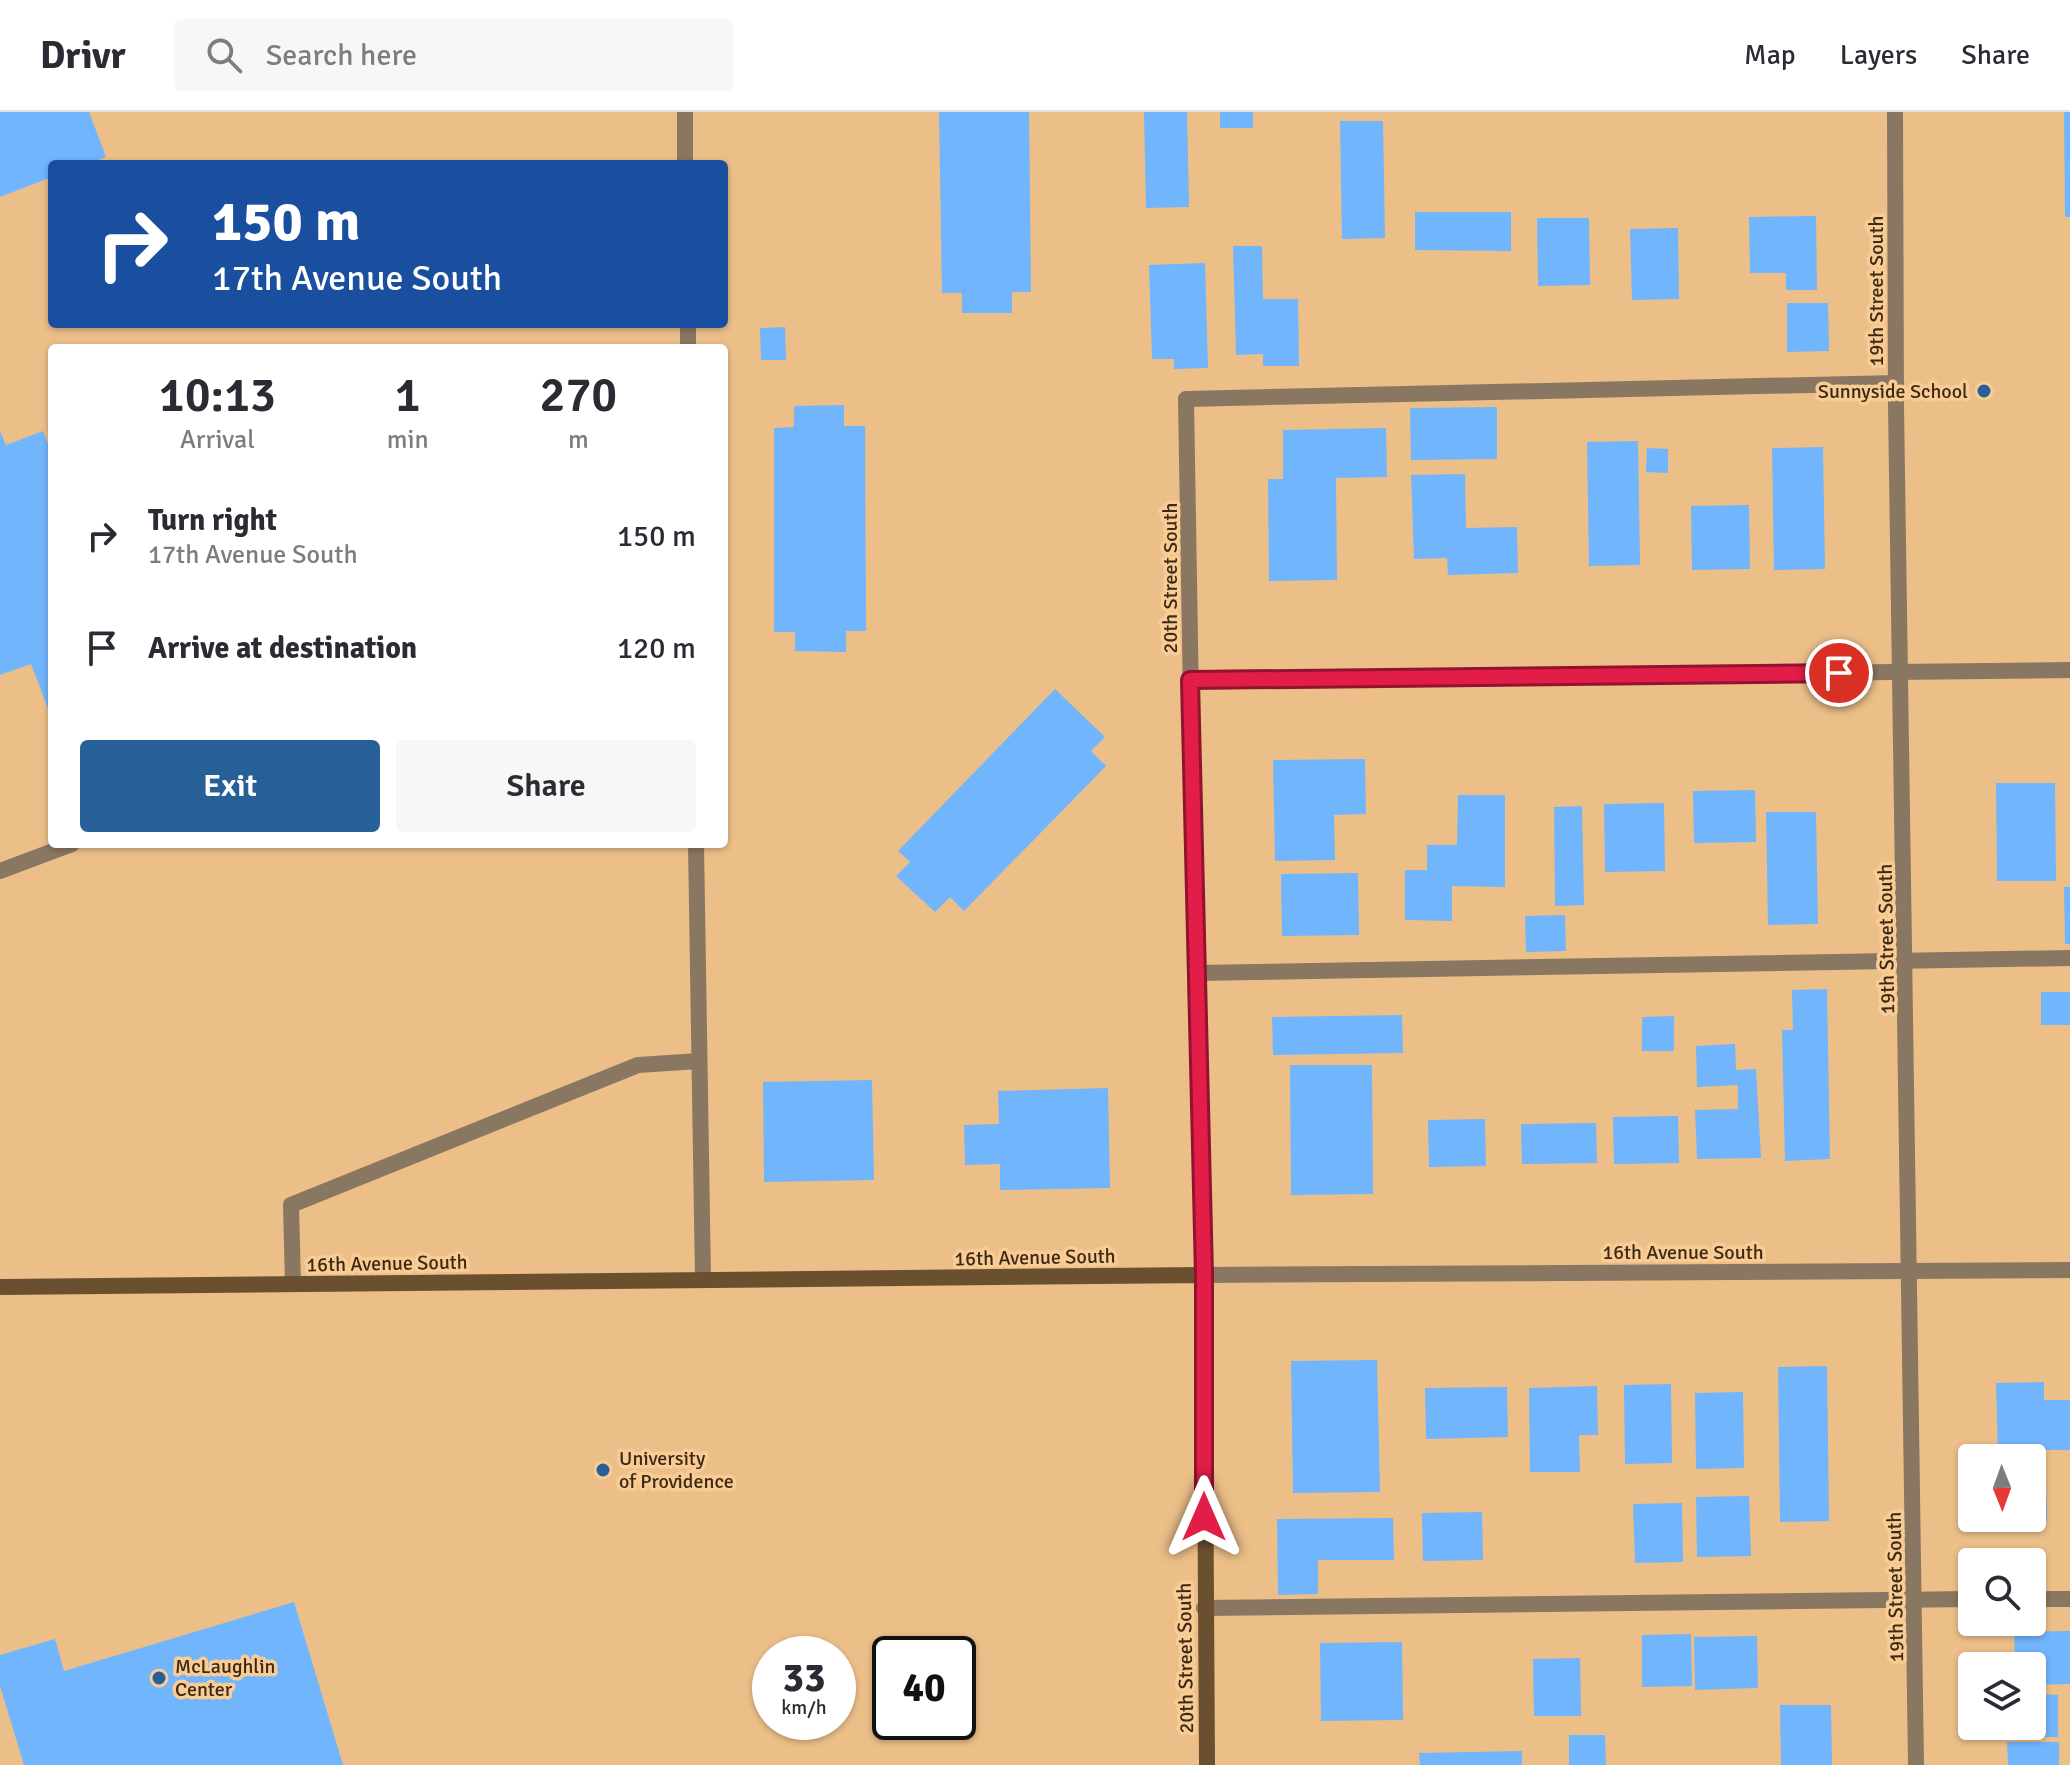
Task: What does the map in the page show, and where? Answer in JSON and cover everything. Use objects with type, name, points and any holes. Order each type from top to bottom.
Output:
[{"type":"street","points":[[685,112],[685,160]]},
{"type":"street","name":"19th Street South","points":[[1895,112],[1896,383],[1916,1765]]},
{"type":"street","name":"20th Street South","points":[[1207,1765],[1204,1275],[1195,973],[1186,399],[1896,383]]},
{"type":"street","points":[[1190,680],[2070,670]]},
{"type":"street","points":[[0,871],[61,848]]},
{"type":"street","points":[[696,848],[703,1280]]},
{"type":"street","points":[[1195,973],[2070,958]]},
{"type":"street","points":[[293,1284],[291,1205],[638,1065],[699,1061]]},
{"type":"street","name":"16th Avenue South","points":[[0,1287],[2070,1270]]},
{"type":"street","points":[[1204,1608],[1958,1599]]},
{"type":"street","points":[[2046,1599],[2070,1599]]},
{"type":"building","points":[[0,112],[89,112],[106,157],[98,160],[48,160],[48,179],[0,197]]},
{"type":"building","points":[[939,112],[1029,112],[1031,292],[1012,292],[1012,313],[962,313],[962,293],[942,293]]},
{"type":"building","points":[[1144,112],[1187,112],[1189,207],[1146,208]]},
{"type":"building","points":[[1220,112],[1253,112],[1253,128],[1220,128]]},
{"type":"building","points":[[2064,112],[2070,112],[2070,217],[2065,217]]},
{"type":"building","points":[[1340,121],[1383,121],[1385,238],[1342,239]]},
{"type":"building","points":[[1415,212],[1511,212],[1511,251],[1415,250]]},
{"type":"building","points":[[1816,216],[1817,290],[1786,290],[1786,273],[1750,273],[1749,217]]},
{"type":"building","points":[[1537,218],[1589,218],[1590,285],[1538,286]]},
{"type":"building","points":[[1678,228],[1679,299],[1632,300],[1630,229]]},
{"type":"building","points":[[1233,246],[1262,246],[1263,299],[1298,299],[1299,366],[1263,366],[1263,354],[1236,355]]},
{"type":"building","points":[[1205,263],[1208,368],[1174,369],[1174,359],[1152,359],[1149,265]]},
{"type":"building","points":[[1787,303],[1828,303],[1829,351],[1787,352]]},
{"type":"building","points":[[785,327],[786,360],[761,360],[760,328]]},
{"type":"building","points":[[844,405],[844,426],[865,426],[866,631],[846,631],[846,652],[795,651],[795,632],[774,632],[774,428],[794,427],[794,406]]},
{"type":"building","points":[[1497,407],[1497,459],[1411,460],[1410,408]]},
{"type":"building","points":[[1386,428],[1387,477],[1336,478],[1337,580],[1269,581],[1268,479],[1283,479],[1283,430]]},
{"type":"building","points":[[0,431],[6,445],[43,431],[48,444],[48,709],[31,664],[0,675]]},
{"type":"building","points":[[1638,441],[1640,565],[1589,566],[1587,442]]},
{"type":"building","points":[[1823,447],[1825,569],[1774,570],[1772,448]]},
{"type":"building","points":[[1647,448],[1668,449],[1668,473],[1646,472]]},
{"type":"building","points":[[1465,474],[1466,528],[1517,527],[1518,573],[1448,575],[1447,558],[1414,559],[1411,475]]},
{"type":"building","points":[[1749,505],[1750,569],[1692,570],[1691,506]]},
{"type":"building","points":[[1055,689],[1105,737],[1091,751],[1106,766],[964,911],[950,897],[935,912],[896,876],[910,862],[898,851]]},
{"type":"building","points":[[1365,759],[1366,814],[1334,815],[1335,860],[1275,861],[1273,760]]},
{"type":"building","points":[[1996,783],[2055,783],[2056,881],[1997,881]]},
{"type":"building","points":[[1755,790],[1756,842],[1694,843],[1693,791]]},
{"type":"building","points":[[1458,795],[1505,795],[1505,887],[1452,886],[1452,921],[1405,920],[1405,870],[1427,870],[1427,845],[1457,845]]},
{"type":"building","points":[[1664,803],[1665,871],[1605,872],[1604,804]]},
{"type":"building","points":[[1582,806],[1584,905],[1555,906],[1554,807]]},
{"type":"building","points":[[1766,812],[1816,812],[1818,924],[1768,925]]},
{"type":"building","points":[[1358,873],[1359,935],[1282,936],[1281,874]]},
{"type":"building","points":[[2064,887],[2070,887],[2070,944],[2065,944]]},
{"type":"building","points":[[1565,915],[1566,951],[1526,952],[1525,916]]},
{"type":"building","points":[[1827,989],[1830,1159],[1785,1161],[1782,1030],[1793,1030],[1792,990]]},
{"type":"building","points":[[2041,992],[2070,992],[2070,1025],[2041,1025]]},
{"type":"building","points":[[1402,1015],[1403,1053],[1273,1055],[1272,1017]]},
{"type":"building","points":[[1674,1016],[1674,1051],[1642,1051],[1642,1017]]},
{"type":"building","points":[[1735,1044],[1736,1070],[1756,1069],[1761,1158],[1697,1159],[1695,1110],[1738,1109],[1738,1085],[1697,1087],[1696,1046]]},
{"type":"building","points":[[1290,1065],[1372,1065],[1373,1194],[1291,1195]]},
{"type":"building","points":[[872,1080],[874,1180],[764,1182],[763,1082]]},
{"type":"building","points":[[1108,1088],[1110,1188],[1000,1190],[1000,1164],[965,1165],[964,1125],[999,1124],[998,1091]]},
{"type":"building","points":[[1678,1116],[1679,1163],[1614,1164],[1613,1117]]},
{"type":"building","points":[[1485,1119],[1486,1166],[1429,1167],[1428,1120]]},
{"type":"building","points":[[1596,1123],[1597,1163],[1522,1164],[1521,1124]]},
{"type":"building","points":[[1377,1360],[1380,1492],[1293,1493],[1291,1361]]},
{"type":"building","points":[[1827,1366],[1829,1521],[1780,1522],[1778,1367]]},
{"type":"building","points":[[2044,1382],[2044,1400],[2070,1400],[2070,1450],[2046,1450],[2046,1444],[1998,1444],[1996,1383]]},
{"type":"building","points":[[1671,1384],[1672,1463],[1625,1464],[1624,1385]]},
{"type":"building","points":[[1597,1386],[1598,1435],[1579,1435],[1580,1472],[1530,1472],[1529,1388]]},
{"type":"building","points":[[1507,1387],[1508,1437],[1426,1439],[1425,1388]]},
{"type":"building","points":[[1743,1392],[1744,1468],[1696,1469],[1695,1393]]},
{"type":"building","points":[[1749,1496],[1751,1556],[1697,1557],[1696,1497]]},
{"type":"building","points":[[1682,1503],[1683,1562],[1635,1563],[1633,1504]]},
{"type":"building","points":[[1482,1512],[1483,1560],[1423,1561],[1422,1513]]},
{"type":"building","points":[[1393,1518],[1394,1560],[1318,1560],[1318,1594],[1278,1595],[1277,1519]]},
{"type":"building","name":"McLaughlin Center","points":[[294,1602],[343,1765],[24,1765],[0,1686],[0,1655],[55,1639],[64,1671]]},
{"type":"building","points":[[2046,1631],[2070,1631],[2070,1684],[2046,1685],[2046,1652],[2015,1652],[2014,1636],[2046,1636]]},
{"type":"building","points":[[1691,1634],[1692,1686],[1642,1687],[1642,1635]]},
{"type":"building","points":[[1757,1636],[1758,1688],[1695,1690],[1694,1637]]},
{"type":"building","points":[[1402,1642],[1403,1720],[1321,1721],[1320,1643]]},
{"type":"building","points":[[1580,1658],[1581,1716],[1534,1716],[1533,1659]]},
{"type":"building","points":[[2046,1695],[2058,1695],[2058,1737],[2046,1737]]},
{"type":"building","points":[[1780,1705],[1831,1705],[1832,1765],[1781,1765]]},
{"type":"building","points":[[1569,1735],[1605,1735],[1606,1765],[1569,1765]]},
{"type":"building","points":[[2007,1742],[2059,1742],[2059,1765],[2008,1765]]},
{"type":"building","points":[[1522,1751],[1522,1765],[1420,1765],[1419,1753]]},
{"type":"place","name":"Sunnyside School","points":[[1984,391]]},
{"type":"place","name":"University of Providence","points":[[603,1470]]},
{"type":"place","name":"McLaughlin Center","points":[[159,1678]]},
{"type":"route","points":[[1204,1517],[1204,1275],[1190,680],[1839,673]]}]
